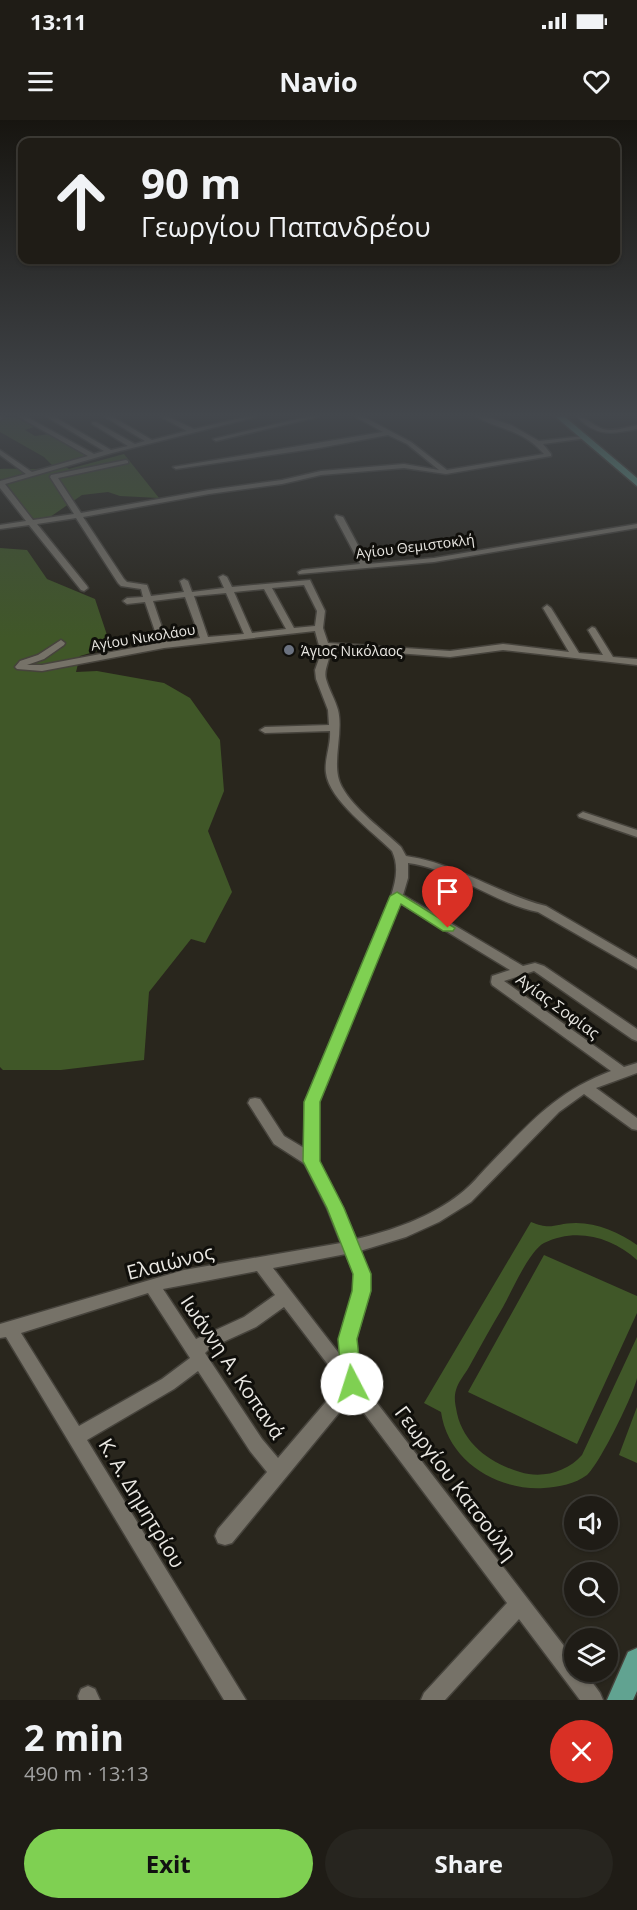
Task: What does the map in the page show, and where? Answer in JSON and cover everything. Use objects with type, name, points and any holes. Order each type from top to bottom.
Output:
[{"type":"main road","points":[[620,1700],[637,1660]]},
{"type":"street","points":[[6,491],[84,588]]},
{"type":"street","points":[[62,491],[123,584],[144,586],[164,645]]},
{"type":"street","points":[[0,527],[132,507],[217,491]]},
{"type":"street","points":[[339,517],[366,566]]},
{"type":"street","name":"Αγίου Θεμιστοκλή","points":[[126,601],[267,586],[366,566],[434,560],[637,526]]},
{"type":"street","points":[[223,577],[249,635]]},
{"type":"street","points":[[225,1536],[352,1384],[348,1339],[362,1291],[362,1274],[353,1247],[312,1161],[312,1102],[403,879],[402,859],[397,849],[347,802],[336,787],[331,774],[335,728],[331,699],[321,679],[320,670],[326,653],[319,628],[321,611],[304,577]]},
{"type":"street","points":[[184,581],[205,640]]},
{"type":"street","points":[[267,586],[291,631]]},
{"type":"street","points":[[547,608],[575,654]]},
{"type":"street","name":"Αγίου Νικολάου","points":[[61,643],[41,657],[23,663],[20,667],[42,668],[164,645],[319,628]]},
{"type":"street","points":[[592,630],[609,658]]},
{"type":"street","points":[[324,645],[450,654],[503,647],[637,662]]},
{"type":"street","points":[[266,730],[335,728]]},
{"type":"street","points":[[583,815],[637,834]]},
{"type":"street","points":[[402,859],[413,859],[527,906],[542,909],[637,965]]},
{"type":"street","points":[[397,896],[521,971],[535,967],[540,969],[637,1036]]},
{"type":"street","name":"Αγίας Σοφίας","points":[[521,971],[497,979],[497,982],[622,1072]]},
{"type":"street","name":"Ελαιώνος","points":[[5,1330],[183,1278],[381,1240],[449,1210],[466,1198],[497,1169],[554,1108],[584,1087],[637,1068]]},
{"type":"street","points":[[584,1087],[637,1125]]},
{"type":"street","points":[[255,1103],[279,1140],[312,1161]]},
{"type":"street","name":"Γεωργίου Κατσούλη","points":[[261,1264],[593,1700]]},
{"type":"street","name":"Ιωάννη Α. Κοπανά","points":[[153,1286],[256,1445],[278,1472]]},
{"type":"street","points":[[76,1437],[168,1384],[197,1356],[204,1343],[250,1322],[285,1297]]},
{"type":"street","name":"Κ. Α. Δημητρίου","points":[[5,1330],[76,1437],[236,1700]]},
{"type":"street","points":[[431,1700],[520,1603]]},
{"type":"green space","points":[[10,491],[153,491],[159,498],[120,496],[108,492],[82,495],[50,517],[34,520]]},
{"type":"green space","points":[[0,548],[27,550],[47,579],[95,599],[111,647],[80,656],[76,672],[97,671],[164,683],[190,698],[220,740],[224,791],[208,831],[232,892],[205,943],[191,939],[149,992],[144,1060],[61,1070],[3,1070],[0,1067]]},
{"type":"green space","points":[[531,1222],[549,1226],[569,1223],[592,1225],[623,1236],[637,1245],[637,1260],[605,1240],[581,1235],[556,1238],[538,1247],[521,1272],[455,1392],[456,1408],[464,1431],[470,1441],[487,1457],[528,1474],[537,1475],[562,1470],[582,1455],[637,1337],[637,1378],[630,1398],[599,1458],[587,1475],[577,1481],[544,1488],[526,1488],[509,1484],[478,1470],[453,1445],[441,1412],[424,1403]]},
{"type":"green space","points":[[544,1255],[637,1296],[637,1313],[577,1444],[468,1392]]},
{"type":"green space","points":[[637,1407],[637,1463],[619,1455]]},
{"type":"place","name":"Άγιος Νικόλαος","points":[[289,650]]},
{"type":"route","points":[[352,1384],[348,1339],[362,1291],[362,1274],[353,1247],[312,1161],[312,1102],[345,1028],[375,946],[397,896],[448,928]]}]
